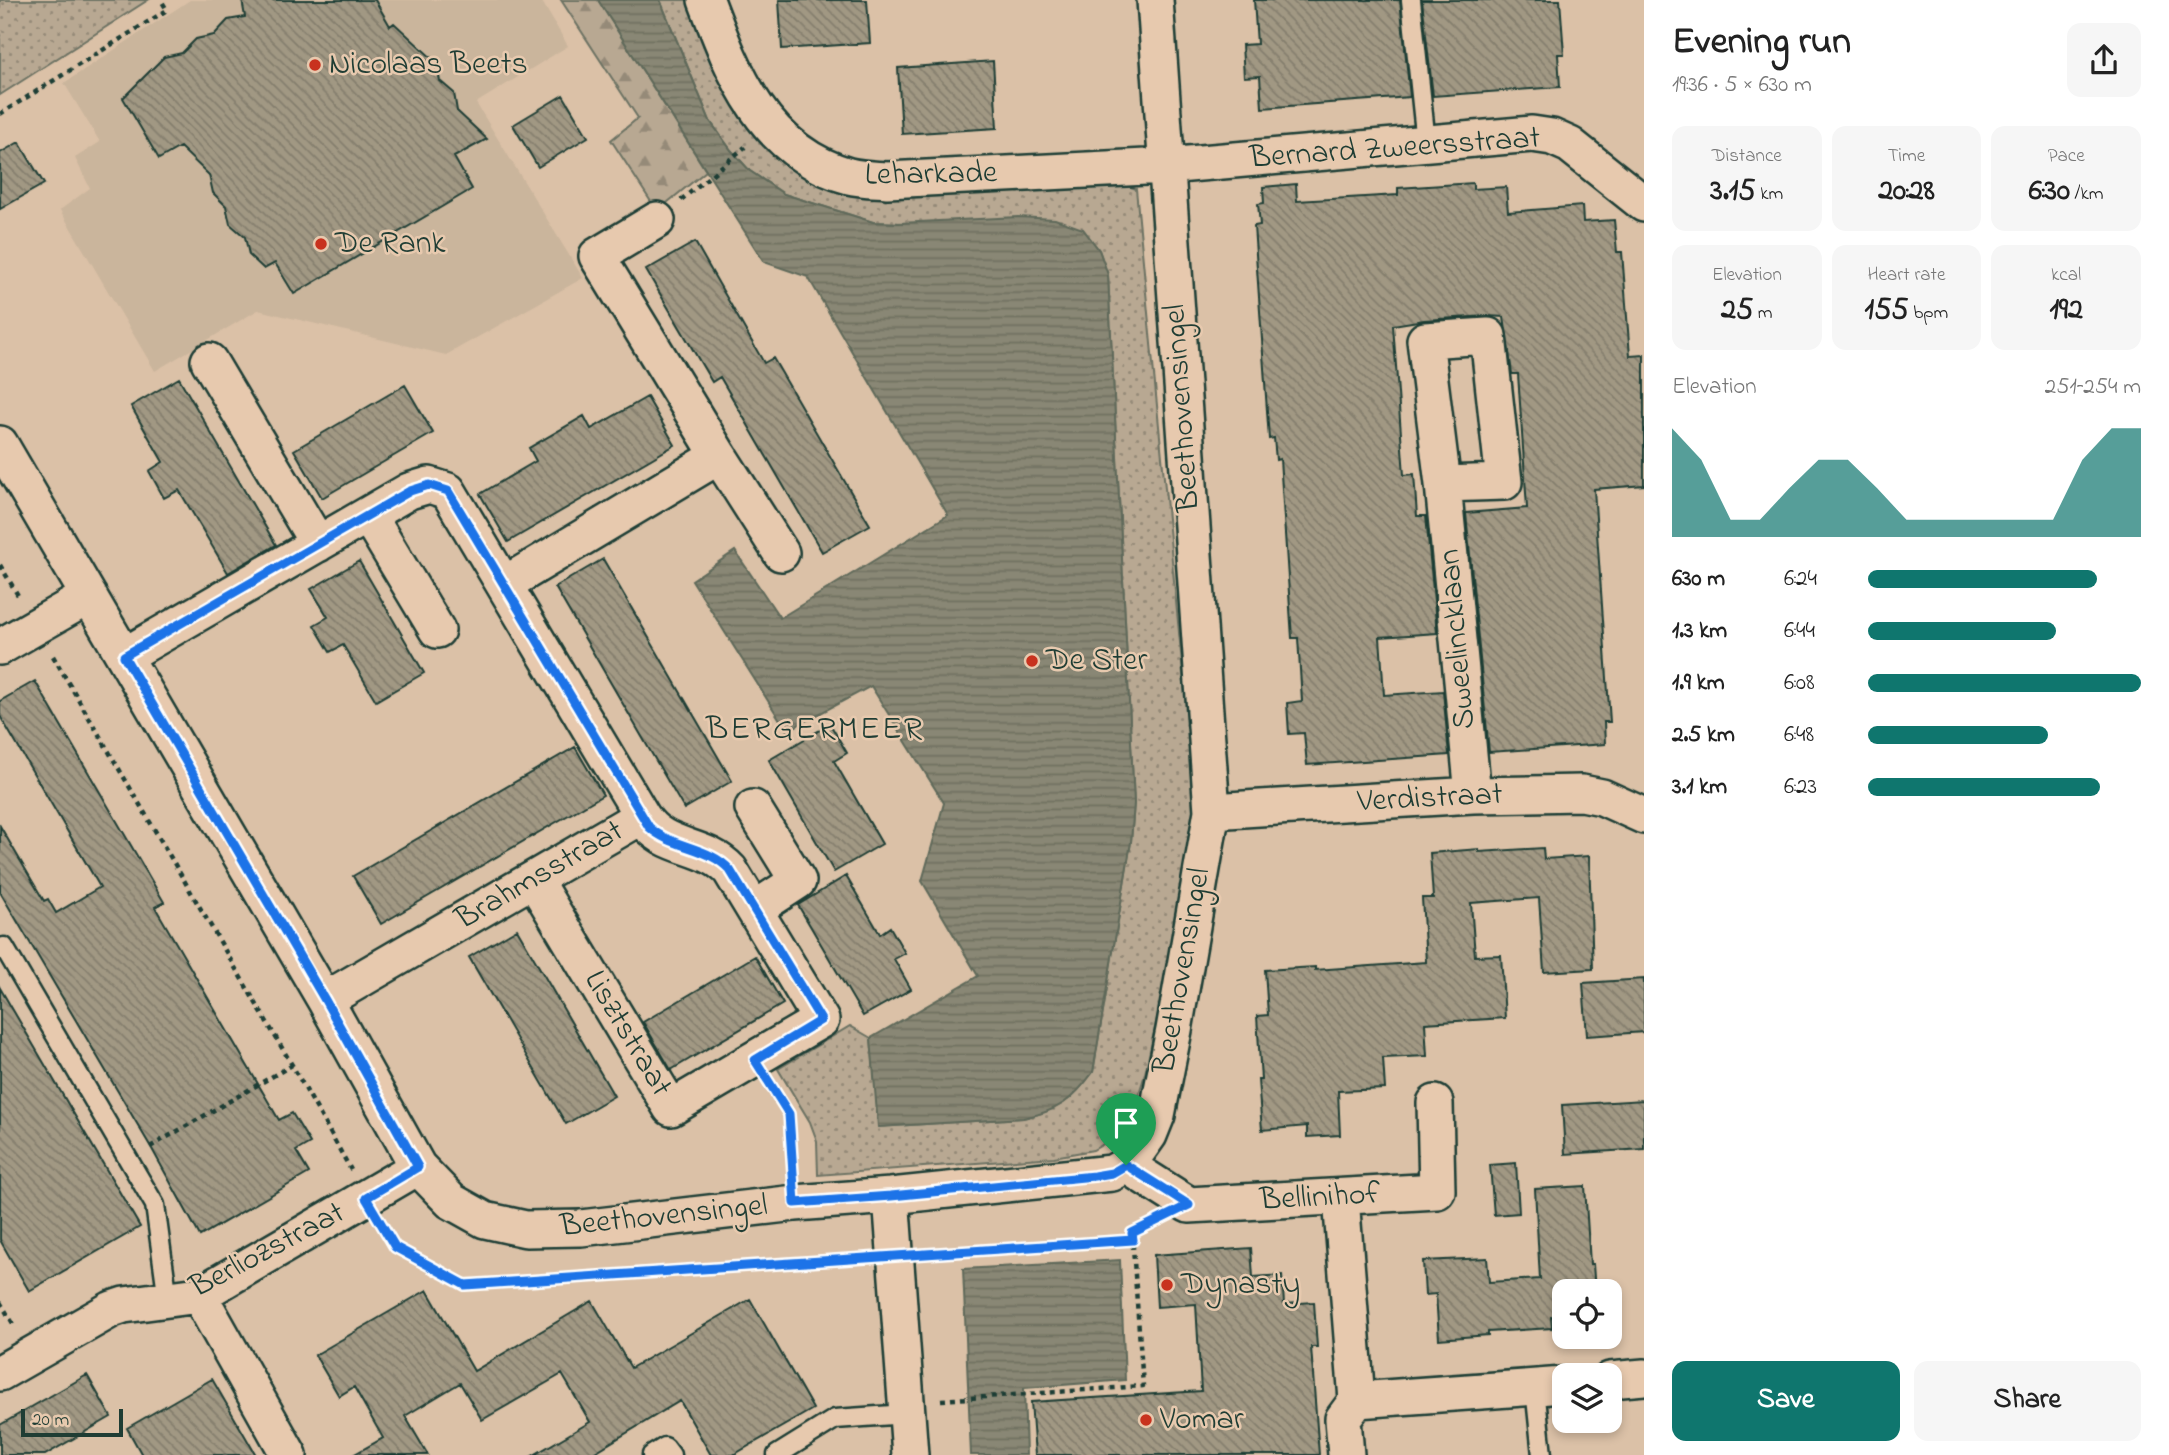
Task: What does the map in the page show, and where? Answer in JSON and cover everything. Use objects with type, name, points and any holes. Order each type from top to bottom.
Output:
[{"type":"street","name":"Leharkade","points":[[706,0],[728,57],[765,122],[799,153],[822,166],[851,176],[887,180],[1166,166]]},
{"type":"street","name":"Beethovensingel","points":[[0,444],[325,1000],[418,1167],[451,1201],[472,1214],[526,1229],[581,1228],[795,1203],[1112,1173],[1126,1165],[1149,1135],[1157,1115],[1212,811],[1155,0]]},
{"type":"street","name":"Bernard Zweersstraat","points":[[1166,166],[1532,134],[1552,137],[1570,145],[1644,204]]},
{"type":"street","points":[[657,220],[597,256],[781,553]]},
{"type":"street","points":[[209,362],[318,544]]},
{"type":"street","points":[[505,584],[719,456]]},
{"type":"street","name":"Sweelincklaan","points":[[1443,484],[1473,795]]},
{"type":"street","name":"Brahmsstraat","points":[[124,656],[410,491],[429,485],[448,491],[642,816],[325,1000]]},
{"type":"street","points":[[368,515],[437,630]]},
{"type":"street","points":[[0,647],[89,596]]},
{"type":"street","name":"Verdistraat","points":[[1212,811],[1473,795],[1582,793],[1602,797],[1644,816]]},
{"type":"street","points":[[753,808],[798,881],[755,909]]},
{"type":"street","name":"Lisztstraat","points":[[534,880],[671,1108],[821,1020],[730,870],[712,855],[663,838],[649,827],[642,816]]},
{"type":"street","name":"Bellinihof","points":[[1189,1205],[1437,1191],[1435,1103]]},
{"type":"street","points":[[1126,1165],[1189,1205]]},
{"type":"street","name":"Berliozstraat","points":[[0,1373],[99,1314],[124,1305],[183,1297],[418,1167]]},
{"type":"street","points":[[891,1196],[910,1455]]},
{"type":"street","points":[[1342,1198],[1357,1400],[1343,1419],[1346,1455]]},
{"type":"street","points":[[183,1297],[289,1455]]},
{"type":"street","points":[[1622,1379],[1644,1377]]},
{"type":"street","points":[[1357,1400],[1550,1386]]},
{"type":"lane","points":[[1411,0],[1426,143]]},
{"type":"lane","points":[[1,946],[155,1205],[183,1297]]},
{"type":"lane","points":[[1542,1455],[1550,1386]]},
{"type":"lane","points":[[777,1455],[835,1419],[907,1415]]},
{"type":"lane","points":[[652,1455],[665,1447],[671,1455]]},
{"type":"path","points":[[0,114],[167,10],[161,0]]},
{"type":"path","points":[[705,181],[739,153]]},
{"type":"path","points":[[0,565],[395,1247],[465,1285],[1133,1240]]},
{"type":"path","points":[[755,1060],[789,1114],[795,1203]]},
{"type":"path","points":[[129,1159],[292,1065]]},
{"type":"path","points":[[968,1398],[1143,1386],[1132,1233],[1189,1205]]},
{"type":"shaded area","name":"De Rank","points":[[190,0],[541,0],[568,46],[476,103],[583,278],[446,355],[258,310],[155,371],[60,210],[90,188],[75,158],[100,142],[64,83]]},
{"type":"shaded area","points":[[598,0],[660,0],[710,121],[750,171],[784,194],[873,222],[1018,217],[1055,219],[1083,229],[1099,250],[1108,275],[1134,803],[1131,842],[1093,1072],[1071,1097],[1046,1112],[1023,1118],[878,1127],[871,1038],[978,976],[922,881],[944,803],[871,686],[787,731],[692,580],[735,551],[780,618],[948,515],[808,277],[764,262]]},
{"type":"shaded area","points":[[1120,1260],[1125,1380],[1024,1388],[1026,1455],[971,1455],[963,1269]]},
{"type":"green space","points":[[0,0],[148,0],[0,95]]},
{"type":"green space","points":[[561,0],[598,0],[706,171],[657,211],[611,140],[638,118]]},
{"type":"green space","points":[[660,0],[693,0],[783,161],[1104,176],[1136,189],[1194,787],[1193,834],[1188,874],[1145,1074],[1130,1123],[1114,1138],[1093,1150],[1054,1157],[818,1175],[817,1141],[810,1122],[778,1069],[850,1026],[871,1038],[879,1127],[1035,1115],[1063,1103],[1093,1072],[1131,842],[1134,803],[1108,275],[1099,250],[1083,229],[873,222],[784,194],[750,171],[710,121]]},
{"type":"building","points":[[242,0],[375,0],[390,26],[394,23],[436,62],[440,81],[454,93],[457,111],[487,139],[454,157],[472,189],[294,294],[275,263],[264,269],[249,255],[245,237],[230,224],[226,206],[213,193],[209,175],[180,147],[159,159],[123,98],[164,57],[182,53],[196,39],[214,35],[228,20],[245,17]]},
{"type":"building","points":[[779,0],[867,0],[870,43],[782,49]]},
{"type":"building","points":[[1254,0],[1400,0],[1410,97],[1262,108],[1260,76],[1244,77],[1242,45],[1257,44]]},
{"type":"building","points":[[1422,0],[1560,0],[1564,54],[1558,54],[1560,87],[1433,96]]},
{"type":"building","points":[[993,61],[997,128],[902,134],[898,68]]},
{"type":"building","points":[[563,95],[588,137],[538,167],[513,125]]},
{"type":"building","points":[[19,142],[44,184],[0,209],[0,153]]},
{"type":"building","points":[[1473,183],[1473,189],[1506,187],[1508,212],[1582,206],[1583,222],[1614,220],[1617,252],[1622,252],[1630,356],[1644,355],[1644,485],[1594,489],[1610,722],[1604,722],[1605,744],[1489,752],[1466,513],[1527,508],[1518,374],[1512,374],[1504,317],[1424,320],[1393,325],[1404,475],[1414,474],[1417,516],[1426,516],[1437,633],[1380,637],[1384,695],[1443,691],[1449,755],[1307,765],[1304,733],[1289,734],[1287,703],[1302,701],[1298,638],[1292,638],[1280,459],[1276,460],[1274,438],[1269,439],[1254,226],[1260,225],[1258,204],[1264,203],[1263,187],[1296,184],[1297,201],[1398,195],[1398,188]]},
{"type":"building","points":[[695,242],[764,363],[773,358],[870,525],[822,552],[720,377],[712,382],[646,270]]},
{"type":"building","points":[[179,378],[276,545],[228,573],[179,490],[164,498],[149,471],[163,462],[131,406]]},
{"type":"building","points":[[405,385],[433,433],[322,498],[294,450]]},
{"type":"building","points":[[647,397],[675,445],[508,542],[480,494],[536,461],[529,448],[584,416],[591,429]]},
{"type":"building","points":[[603,559],[732,781],[684,809],[555,587]]},
{"type":"building","points":[[359,561],[424,673],[376,701],[343,645],[330,652],[314,625],[328,617],[311,589]]},
{"type":"building","points":[[35,681],[164,902],[155,907],[279,1120],[292,1113],[310,1143],[296,1151],[309,1173],[200,1236],[152,1149],[0,892],[0,826],[44,901],[48,899],[56,913],[100,887],[0,716],[0,701]]},
{"type":"building","points":[[830,724],[847,753],[834,761],[882,844],[834,872],[769,760]]},
{"type":"building","points":[[575,747],[603,795],[381,924],[353,876]]},
{"type":"building","points":[[1543,848],[1544,859],[1589,856],[1593,969],[1544,972],[1539,898],[1471,903],[1475,956],[1501,955],[1505,1018],[1425,1023],[1427,1056],[1383,1058],[1385,1089],[1338,1091],[1340,1135],[1307,1137],[1307,1126],[1262,1130],[1257,1016],[1268,1015],[1265,970],[1315,967],[1315,970],[1426,962],[1422,898],[1433,898],[1430,853]]},
{"type":"building","points":[[846,876],[880,934],[890,927],[905,953],[894,959],[911,989],[863,1016],[798,905]]},
{"type":"building","points":[[517,929],[614,1096],[566,1124],[469,957]]},
{"type":"building","points":[[755,956],[783,1004],[671,1070],[643,1022]]},
{"type":"building","points":[[1644,979],[1644,1032],[1587,1036],[1583,983]]},
{"type":"building","points":[[0,988],[140,1227],[29,1291],[0,1240]]},
{"type":"building","points":[[1644,1100],[1644,1149],[1565,1154],[1562,1105]]},
{"type":"building","points":[[1516,1163],[1519,1213],[1494,1215],[1490,1165]]},
{"type":"building","points":[[1585,1186],[1590,1264],[1593,1264],[1594,1279],[1552,1279],[1552,1328],[1488,1332],[1488,1335],[1439,1339],[1436,1294],[1425,1295],[1423,1261],[1487,1258],[1489,1282],[1540,1279],[1535,1189]]},
{"type":"building","points":[[1251,1248],[1253,1277],[1282,1275],[1284,1304],[1314,1302],[1317,1347],[1311,1347],[1319,1455],[1035,1455],[1031,1402],[1201,1391],[1196,1304],[1157,1307],[1154,1255]]},
{"type":"building","points":[[427,1290],[474,1371],[592,1301],[631,1368],[750,1299],[813,1409],[733,1455],[711,1455],[680,1401],[590,1455],[534,1455],[590,1422],[562,1374],[482,1420],[460,1383],[405,1416],[428,1455],[353,1455],[383,1438],[354,1387],[339,1396],[315,1355]]},
{"type":"building","points":[[87,1375],[111,1417],[45,1455],[0,1455],[0,1425]]},
{"type":"building","points":[[212,1379],[256,1455],[142,1455],[127,1428]]},
{"type":"place","name":"Nicolaas Beets","points":[[315,65]]},
{"type":"place","name":"De Rank","points":[[321,244]]},
{"type":"place","name":"De Ster","points":[[1032,661]]},
{"type":"place","name":"Dynasty","points":[[1167,1285]]},
{"type":"place","name":"Vomar","points":[[1146,1420]]},
{"type":"district","name":"BERGERMEER","points":[[815,730]]},
{"type":"route","points":[[429,485],[448,491],[649,827],[663,838],[712,855],[730,870],[821,1020],[755,1060],[789,1114],[795,1203],[1094,1176],[1112,1173],[1126,1165],[1189,1205],[1132,1233],[1133,1240],[465,1285],[395,1247],[366,1198],[418,1167],[325,1000],[124,656],[410,491],[429,485]]}]
